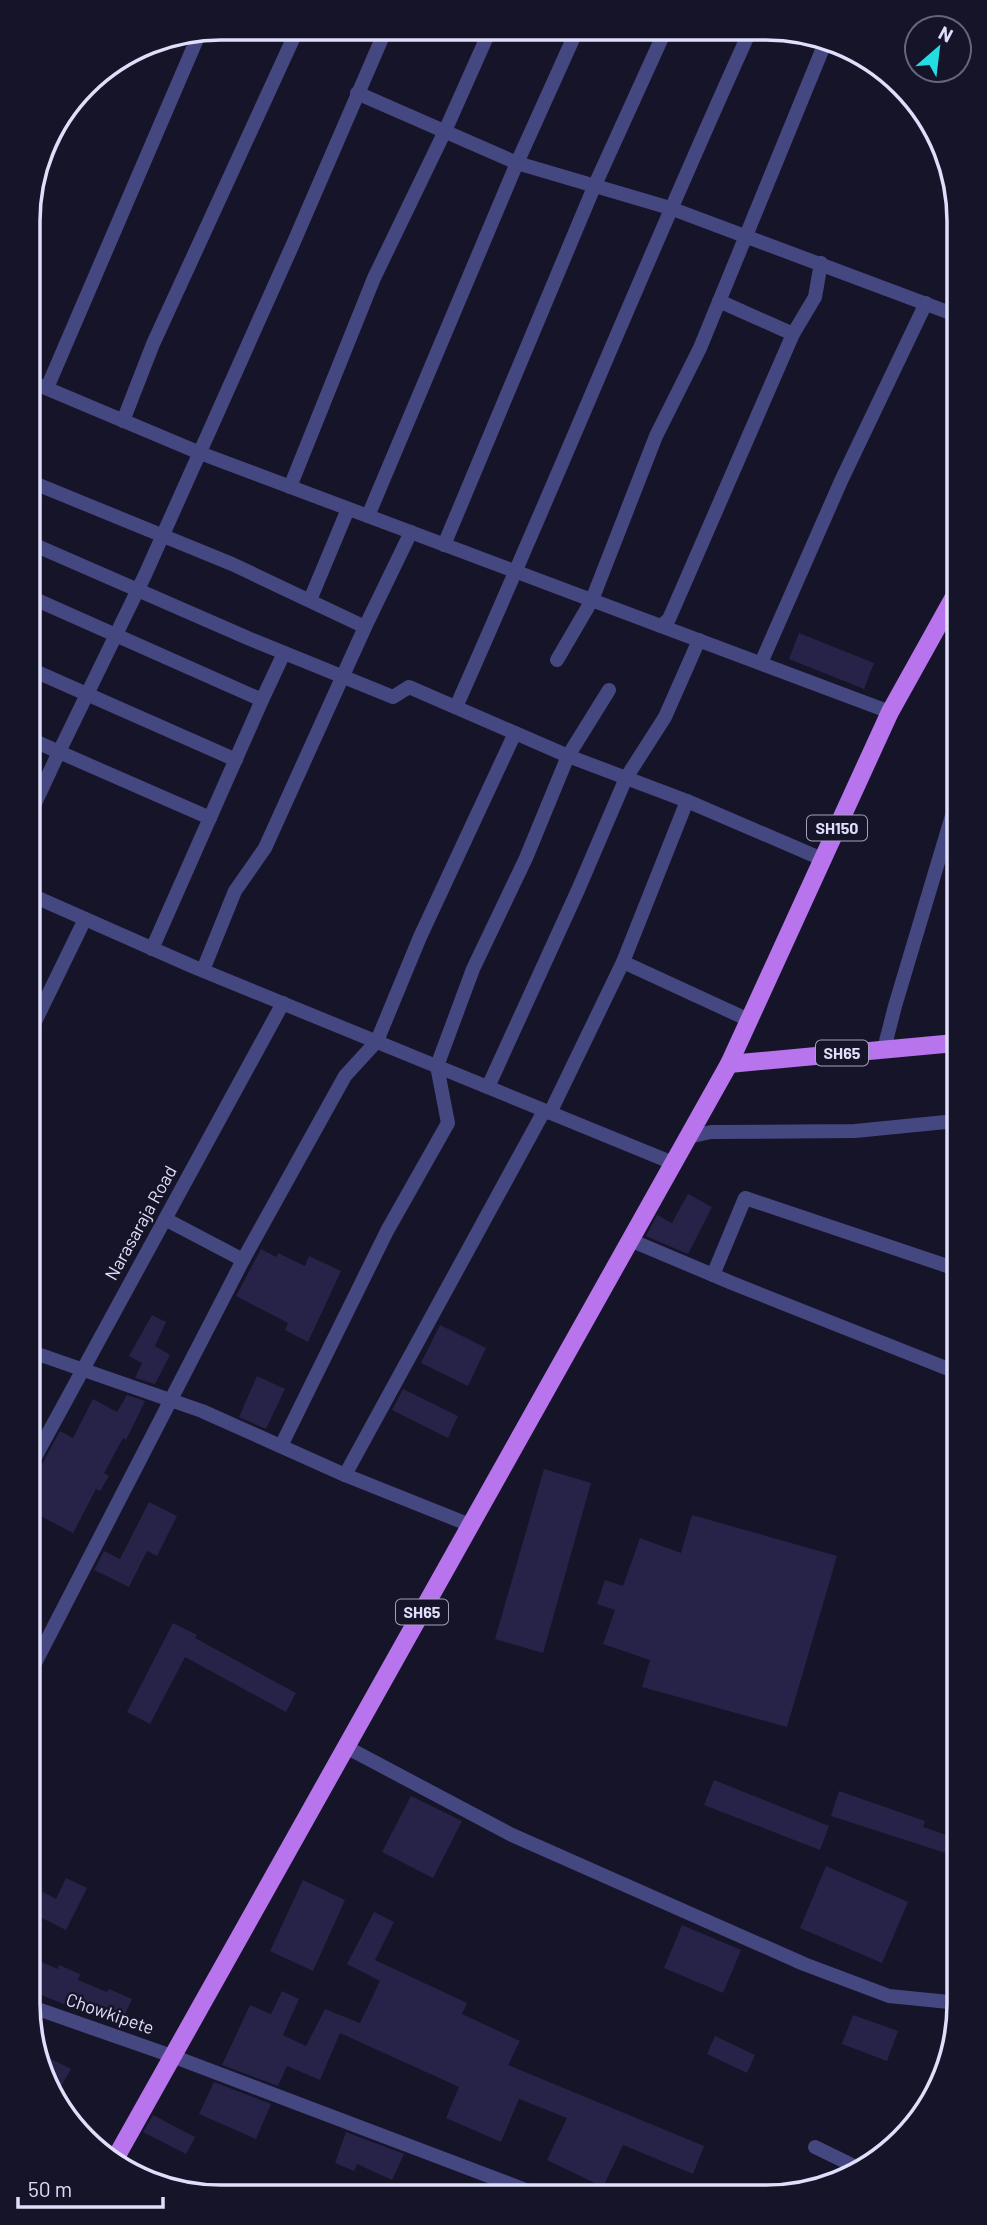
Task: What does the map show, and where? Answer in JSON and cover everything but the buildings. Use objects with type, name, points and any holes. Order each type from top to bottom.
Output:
[{"type":"main road","name":"SH150","points":[[729,1064],[890,712],[947,610]]},
{"type":"main road","name":"SH65","points":[[119,2152],[729,1064],[947,1043]]},
{"type":"street","points":[[368,516],[413,405],[572,40]]},
{"type":"street","points":[[443,545],[594,187],[661,40]]},
{"type":"street","points":[[456,707],[670,208],[746,40]]},
{"type":"street","points":[[123,421],[153,344],[293,41]]},
{"type":"street","points":[[41,791],[200,453],[381,41]]},
{"type":"street","points":[[289,487],[374,278],[485,41]]},
{"type":"street","points":[[47,388],[195,43]]},
{"type":"street","points":[[557,660],[592,600],[656,436],[700,348],[822,50]]},
{"type":"street","points":[[357,93],[517,163],[670,208],[947,312]]},
{"type":"street","points":[[661,626],[668,619],[793,334],[815,297],[821,263]]},
{"type":"street","points":[[719,301],[793,334]]},
{"type":"street","points":[[761,663],[841,481],[926,303]]},
{"type":"street","points":[[41,386],[200,453],[890,712]]},
{"type":"street","points":[[41,486],[310,600],[365,627]]},
{"type":"street","points":[[310,600],[348,509]]},
{"type":"street","points":[[203,970],[235,891],[265,848],[411,532]]},
{"type":"street","points":[[41,548],[342,677],[393,697],[410,687],[568,756],[687,801],[822,859]]},
{"type":"street","points":[[41,602],[262,700]]},
{"type":"street","points":[[488,1087],[626,778],[666,717],[699,640]]},
{"type":"street","points":[[152,948],[284,653]]},
{"type":"street","points":[[41,674],[236,760]]},
{"type":"street","points":[[281,1446],[387,1231],[448,1123],[437,1066],[473,969],[526,858],[568,756],[609,690]]},
{"type":"street","points":[[40,1653],[243,1261],[345,1076],[377,1041],[425,925],[515,733]]},
{"type":"street","points":[[41,744],[210,818]]},
{"type":"street","points":[[345,1475],[547,1112],[623,962],[687,801]]},
{"type":"street","points":[[884,1049],[947,834]]},
{"type":"street","points":[[41,899],[203,970],[673,1163]]},
{"type":"street","points":[[41,1010],[85,919]]},
{"type":"street","points":[[623,962],[749,1020]]},
{"type":"street","name":"Narasaraja Road","points":[[40,1448],[283,1003]]},
{"type":"street","points":[[688,1137],[711,1132],[855,1131],[946,1122]]},
{"type":"street","points":[[713,1275],[745,1198],[946,1266]]},
{"type":"street","points":[[165,1219],[243,1261]]},
{"type":"street","points":[[630,1240],[946,1368]]},
{"type":"street","points":[[40,1355],[171,1400],[470,1525]]},
{"type":"street","points":[[346,1746],[512,1835],[804,1964],[890,1996],[946,2002]]},
{"type":"street","name":"Chowkipete","points":[[41,2010],[172,2056],[513,2185]]},
{"type":"street","points":[[815,2147],[850,2164]]}]
